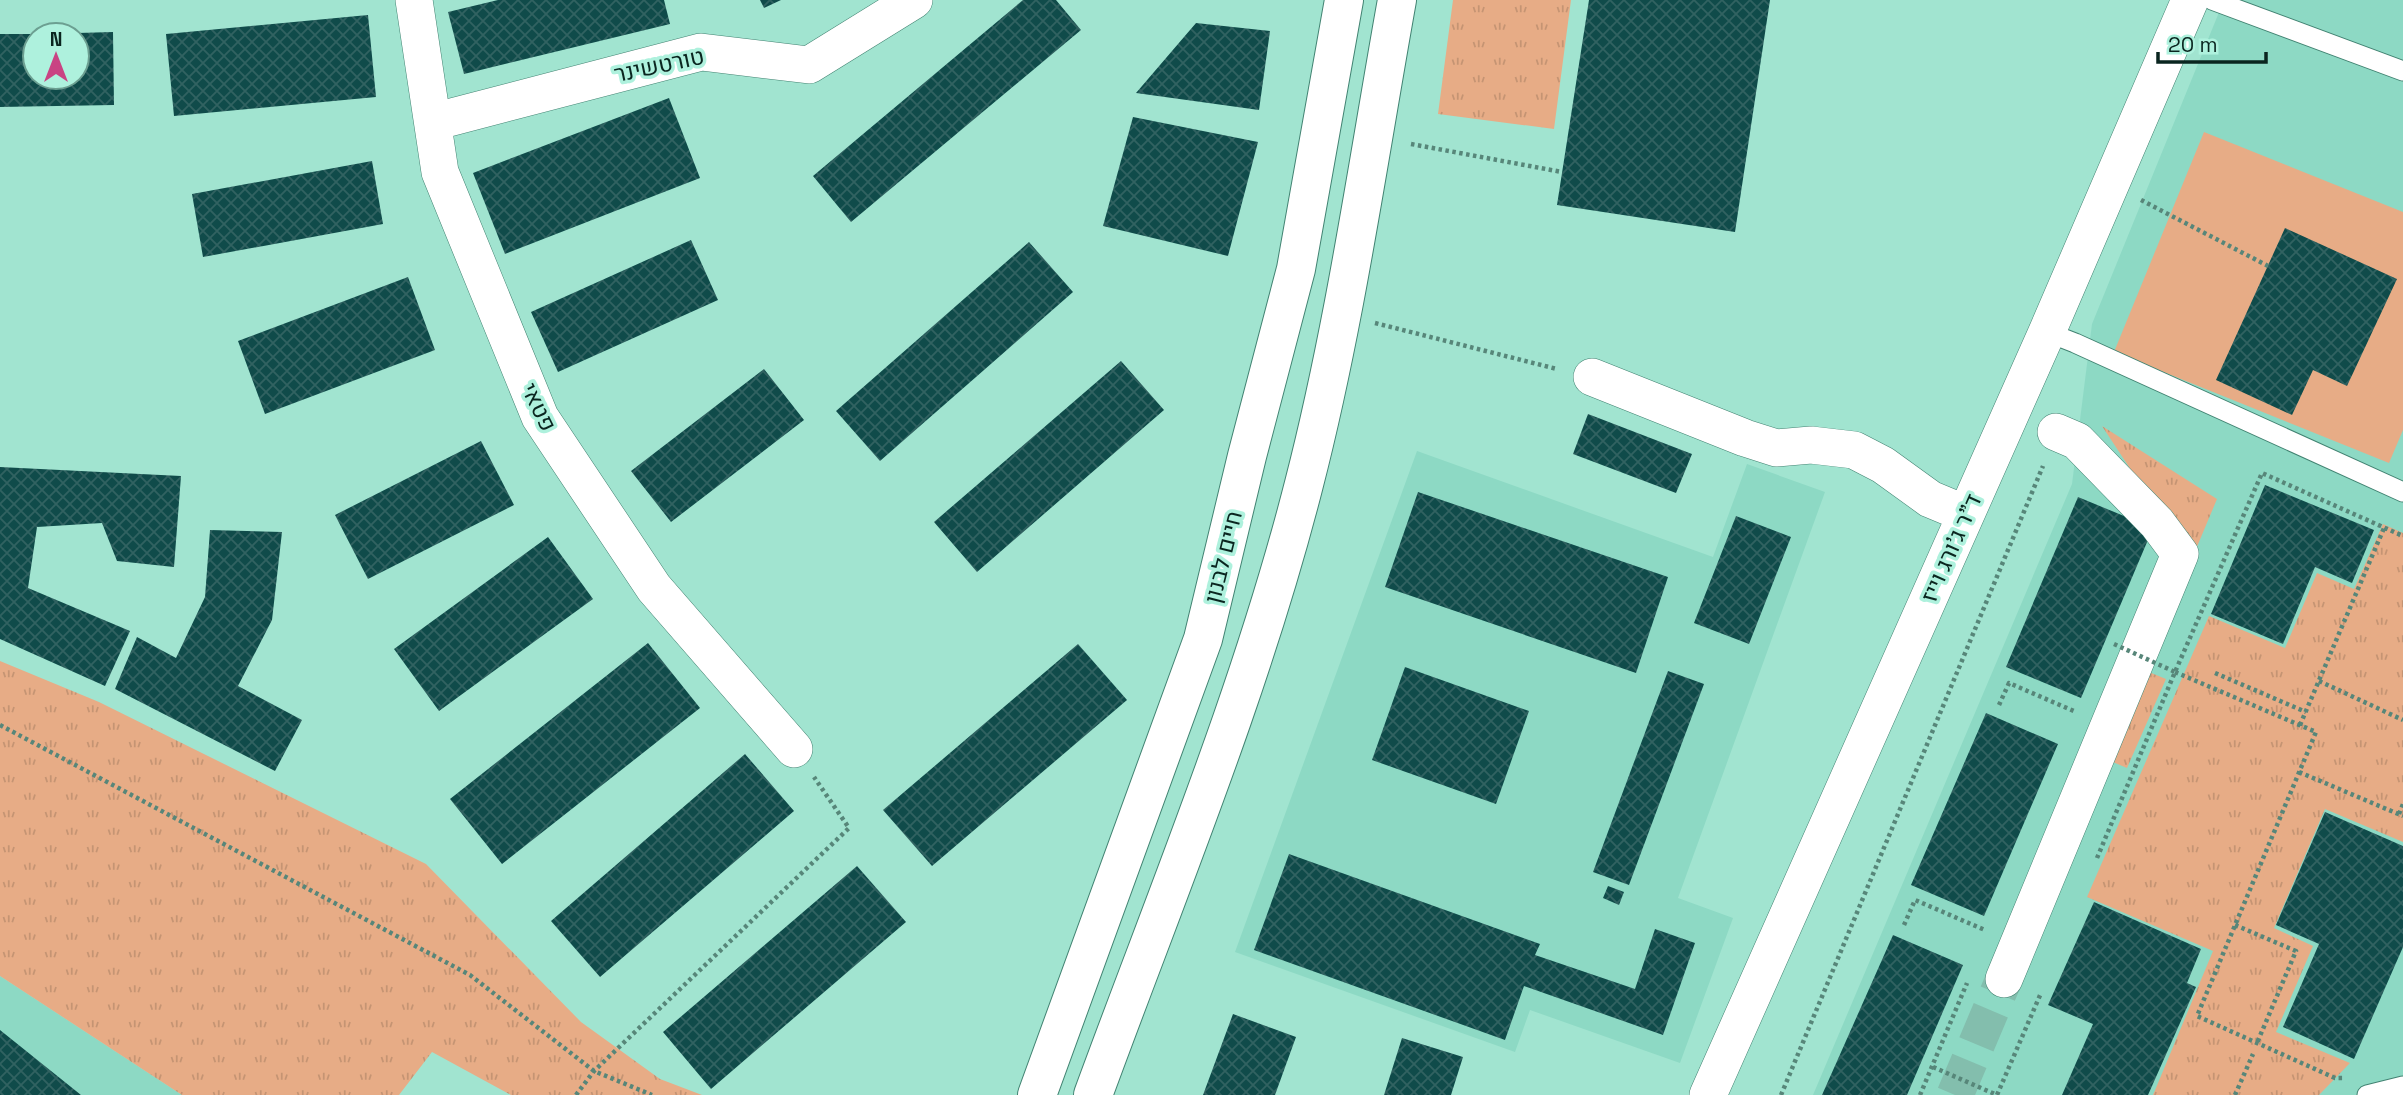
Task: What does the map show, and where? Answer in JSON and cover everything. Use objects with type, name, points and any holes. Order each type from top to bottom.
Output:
[{"type":"main road","name":"חיים לבנון","points":[[1037,1095],[1203,639],[1296,269],[1344,0]]},
{"type":"main road","points":[[1093,1095],[1246,681],[1304,484],[1341,314],[1398,0]]},
{"type":"street","name":"פטאי","points":[[414,0],[440,172],[540,417],[654,588],[794,749]]},
{"type":"street","name":"טורטשינר","points":[[433,121],[701,52],[809,65],[914,0]]},
{"type":"street","name":"ד\"ר ג'ורג וייז","points":[[1708,1095],[2047,332],[2190,0]]},
{"type":"street","points":[[1592,377],[1776,448],[1811,445],[1854,450],[1883,465],[1930,499],[1966,514]]},
{"type":"street","points":[[2004,979],[2126,649],[2180,554],[2157,523],[2077,441],[2056,432]]},
{"type":"lane","points":[[2212,0],[2403,71]]},
{"type":"lane","points":[[2047,332],[2403,492]]},
{"type":"lane","points":[[2367,1095],[2403,1086]]},
{"type":"path","points":[[1428,147],[1562,172]]},
{"type":"path","points":[[2111,184],[2268,266]]},
{"type":"path","points":[[1341,314],[1592,377]]},
{"type":"path","points":[[1781,1095],[2056,432]]},
{"type":"path","points":[[2094,866],[2262,474],[2403,536]]},
{"type":"path","points":[[2300,725],[2384,528]]},
{"type":"path","points":[[2126,649],[2316,732],[2197,1016],[2334,1078],[2345,1078]]},
{"type":"path","points":[[2215,673],[2306,712]]},
{"type":"path","points":[[2319,681],[2403,720]]},
{"type":"path","points":[[1999,705],[2009,683],[2083,715]]},
{"type":"path","points":[[0,725],[470,975],[594,1071],[652,1095]]},
{"type":"path","points":[[576,1095],[594,1071],[849,828],[794,749]]},
{"type":"path","points":[[2299,772],[2401,815],[2403,804]]},
{"type":"path","points":[[1904,925],[1915,900],[1989,932]]},
{"type":"path","points":[[2235,925],[2296,951],[2257,1043]]},
{"type":"path","points":[[1933,1067],[1997,1095],[2046,982]]},
{"type":"path","points":[[2235,1095],[2253,1054]]},
{"type":"shaded area","points":[[2224,0],[2403,0],[2403,1095],[1813,1095],[2072,484],[2092,324]]},
{"type":"shaded area","points":[[1417,451],[1713,557],[1747,464],[1825,492],[1678,898],[1733,918],[1680,1063],[1530,1010],[1515,1052],[1235,952]]},
{"type":"shaded area","points":[[0,976],[182,1095],[0,1095]]},
{"type":"green space","points":[[1453,0],[1571,0],[1554,129],[1438,114]]},
{"type":"green space","points":[[2204,132],[2403,212],[2403,430],[2389,463],[2114,352]]},
{"type":"green space","points":[[2102,426],[2217,499],[2191,561]]},
{"type":"green space","points":[[2383,524],[2403,533],[2403,842],[2325,809],[2274,928],[2313,946],[2276,1032],[2350,1063],[2319,1095],[2153,1095],[2213,951],[2087,897],[2209,616],[2285,648],[2317,573],[2354,589]]},
{"type":"green space","points":[[0,661],[99,702],[426,864],[581,1022],[660,1079],[702,1095],[511,1095],[432,1052],[399,1095],[182,1095],[0,976]]},
{"type":"green space","points":[[2139,668],[2166,679],[2127,768],[2101,757]]},
{"type":"building","points":[[498,0],[664,0],[670,24],[464,74],[448,12]]},
{"type":"building","points":[[760,0],[781,0],[764,8]]},
{"type":"building","points":[[1023,0],[1056,0],[1081,30],[851,222],[813,176]]},
{"type":"building","points":[[1589,0],[1770,0],[1735,232],[1557,205]]},
{"type":"building","points":[[368,15],[376,97],[174,116],[166,34]]},
{"type":"building","points":[[1196,23],[1270,31],[1259,110],[1136,93]]},
{"type":"building","points":[[113,32],[114,105],[0,107],[0,34],[21,34],[21,91],[91,91],[91,33]]},
{"type":"building","points":[[669,98],[700,178],[505,254],[473,173]]},
{"type":"building","points":[[1133,117],[1258,142],[1228,256],[1103,226]]},
{"type":"building","points":[[372,161],[383,224],[203,257],[192,194]]},
{"type":"building","points":[[2285,228],[2397,279],[2347,386],[2313,370],[2292,415],[2216,380]]},
{"type":"building","points":[[691,240],[718,300],[558,372],[531,312]]},
{"type":"building","points":[[1029,242],[1073,292],[880,461],[836,411]]},
{"type":"building","points":[[408,277],[435,350],[265,414],[238,341]]},
{"type":"building","points":[[1121,361],[1164,410],[977,572],[934,522]]},
{"type":"building","points":[[764,369],[804,420],[671,522],[631,471]]},
{"type":"building","points":[[1588,414],[1692,454],[1676,493],[1573,454]]},
{"type":"building","points":[[481,441],[514,505],[368,579],[335,515]]},
{"type":"building","points":[[0,467],[181,476],[174,567],[117,561],[102,523],[37,527],[28,588],[130,631],[105,686],[0,639]]},
{"type":"building","points":[[2265,485],[2374,530],[2352,583],[2315,567],[2283,644],[2211,614]]},
{"type":"building","points":[[1418,492],[1668,577],[1636,673],[1385,587]]},
{"type":"building","points":[[2078,497],[2153,528],[2081,698],[2006,667]]},
{"type":"building","points":[[1736,516],[1791,537],[1749,644],[1694,623]]},
{"type":"building","points":[[210,530],[282,532],[272,620],[238,686],[302,720],[275,771],[115,689],[137,637],[176,658],[205,597]]},
{"type":"building","points":[[548,537],[593,599],[439,711],[394,649]]},
{"type":"building","points":[[648,643],[700,708],[502,864],[450,799]]},
{"type":"building","points":[[1078,644],[1127,700],[932,866],[883,810]]},
{"type":"building","points":[[1405,667],[1529,711],[1496,804],[1372,760]]},
{"type":"building","points":[[1668,671],[1704,684],[1629,885],[1593,872]]},
{"type":"building","points":[[1986,713],[2058,744],[1984,916],[1911,885]]},
{"type":"building","points":[[745,754],[794,811],[600,977],[551,921]]},
{"type":"building","points":[[2325,812],[2403,846],[2403,947],[2354,1059],[2283,1027],[2319,944],[2276,925]]},
{"type":"building","points":[[1289,854],[1540,944],[1535,955],[1635,989],[1655,929],[1695,943],[1663,1035],[1524,986],[1505,1040],[1254,950]]},
{"type":"building","points":[[857,866],[906,922],[711,1089],[663,1032]]},
{"type":"building","points":[[1608,886],[1624,892],[1619,905],[1603,898]]},
{"type":"building","points":[[2094,902],[2201,949],[2187,983],[2196,987],[2148,1095],[2062,1095],[2093,1024],[2048,1005]]},
{"type":"building","points":[[1893,935],[1963,965],[1907,1095],[1822,1095]]},
{"type":"building","points":[[1233,1014],[1296,1037],[1275,1095],[1203,1095]]},
{"type":"building","points":[[0,1030],[81,1095],[0,1095]]},
{"type":"building","points":[[1402,1038],[1463,1057],[1451,1095],[1384,1095]]},
{"type":"tunnel","points":[[1955,1095],[2004,979]]}]
